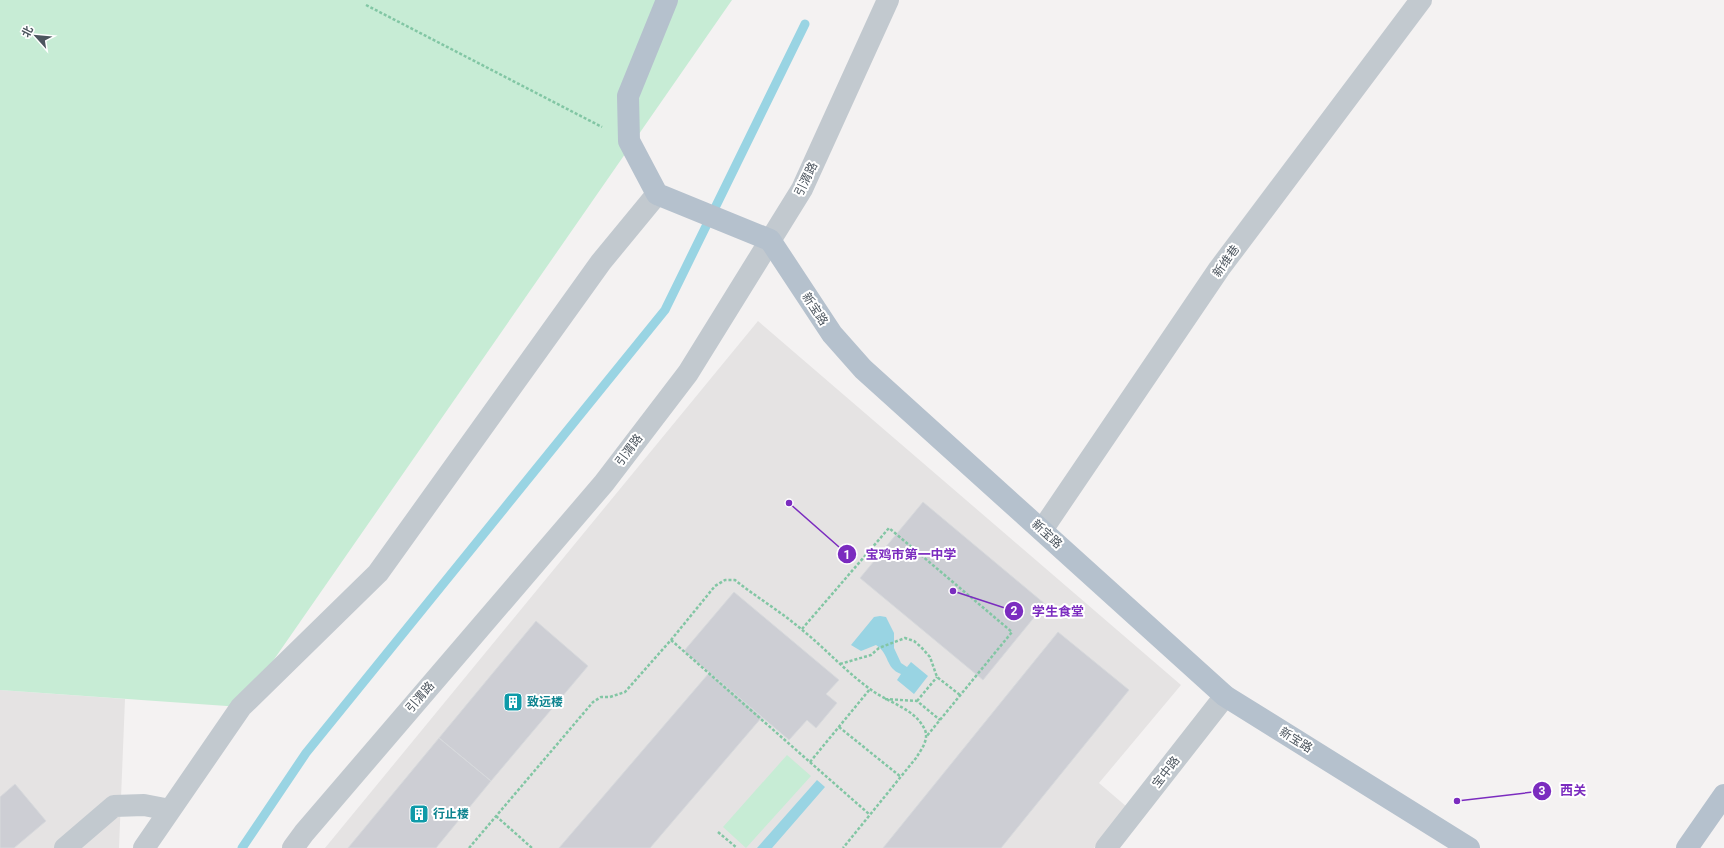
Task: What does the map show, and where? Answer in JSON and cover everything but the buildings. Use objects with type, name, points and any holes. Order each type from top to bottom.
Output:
[{"type":"main road","points":[[667,0],[628,96],[629,141],[657,194],[770,240]]},
{"type":"main road","name":"新宝路","points":[[770,240],[832,334],[863,369],[1225,696],[1469,848]]},
{"type":"main road","points":[[1687,848],[1724,795]]},
{"type":"street","name":"引渭路","points":[[293,848],[604,483],[688,374],[802,189],[888,0]]},
{"type":"street","name":"新维巷","points":[[1042,530],[1219,269],[1421,0]]},
{"type":"street","points":[[144,848],[241,707],[378,573],[601,262],[657,194]]},
{"type":"street","name":"宝中路","points":[[1106,848],[1225,696]]},
{"type":"street","points":[[65,848],[114,806],[144,805],[170,810]]},
{"type":"path","points":[[366,5],[629,141]]},
{"type":"path","points":[[802,629],[889,528],[1012,632],[940,720],[926,738],[923,747],[916,758],[869,814],[843,848]]},
{"type":"path","points":[[469,848],[593,702],[600,697],[610,697],[625,692],[671,640],[715,586],[725,580],[735,580],[802,629],[870,689],[884,699],[900,706],[910,713],[924,729],[926,738]]},
{"type":"path","points":[[840,664],[871,655],[893,641],[905,638],[914,641],[930,657],[937,677],[960,695]]},
{"type":"path","points":[[671,640],[869,814]]},
{"type":"path","points":[[917,701],[937,677]]},
{"type":"path","points":[[810,762],[870,689]]},
{"type":"path","points":[[884,699],[917,701],[940,720]]},
{"type":"path","points":[[839,727],[901,777]]},
{"type":"path","points":[[496,816],[532,848]]},
{"type":"path","points":[[718,832],[737,848]]},
{"type":"shaded area","points":[[758,321],[1181,685],[1099,783],[1127,807],[1094,848],[325,848]]},
{"type":"shaded area","points":[[0,690],[125,699],[119,848],[0,848]]},
{"type":"green space","points":[[0,0],[732,0],[241,707],[0,690]]},
{"type":"green space","points":[[787,755],[811,776],[746,848],[723,827]]},
{"type":"water","points":[[874,617],[886,617],[894,633],[894,648],[901,663],[907,667],[911,662],[928,676],[914,694],[897,680],[901,674],[892,668],[884,652],[876,645],[861,651],[851,645]]},
{"type":"water","points":[[817,780],[825,787],[772,848],[757,848]]},
{"type":"waterway","points":[[242,848],[306,753],[665,310],[805,24]]},
{"type":"place","name":"宝鸡市第一中学","points":[[789,503]]},
{"type":"place","name":"学生食堂","points":[[953,591]]},
{"type":"place","name":"致远楼","points":[[513,702]]},
{"type":"place","name":"西关","points":[[1457,801]]},
{"type":"place","name":"行止楼","points":[[419,814]]}]
